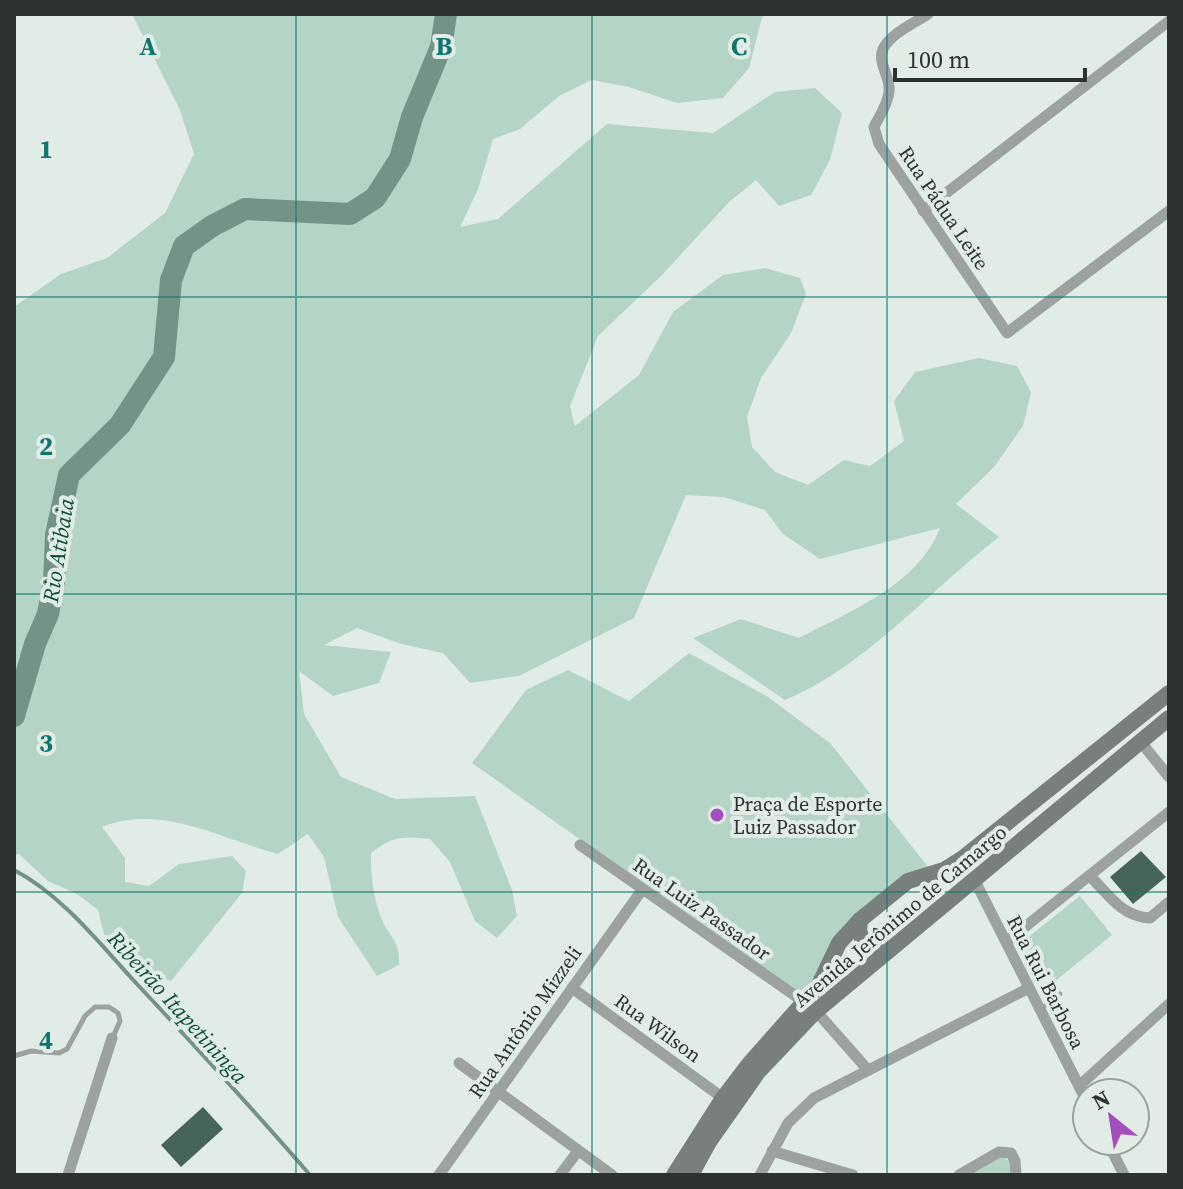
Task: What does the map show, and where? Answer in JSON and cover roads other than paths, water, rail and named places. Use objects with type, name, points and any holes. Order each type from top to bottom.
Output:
[{"type":"main road","points":[[674,1175],[723,1098],[749,1064],[810,1007],[839,943],[860,920],[908,881],[944,870],[963,858],[1169,693]]},
{"type":"main road","name":"Avenida Jerônimo de Camargo","points":[[691,1175],[709,1142],[758,1072],[810,1007],[887,950],[1169,718]]},
{"type":"main road","points":[[928,875],[939,882],[945,892],[942,904]]},
{"type":"main road","points":[[860,920],[859,931],[864,944],[875,950],[887,950]]},
{"type":"street","name":"Rua Pádua Leite","points":[[928,14],[889,41],[882,51],[889,94],[874,127],[879,144],[1007,333],[1169,211]]},
{"type":"street","points":[[923,211],[1169,21]]},
{"type":"street","points":[[1140,741],[1169,777]]},
{"type":"street","points":[[1006,942],[1169,812]]},
{"type":"street","name":"Rua Luiz Passador","points":[[580,845],[810,1007],[868,1070]]},
{"type":"street","points":[[1090,876],[1124,912],[1136,917],[1150,918],[1169,902]]},
{"type":"street","name":"Rua Rui Barbosa","points":[[974,879],[1074,1077]]},
{"type":"street","name":"Rua Antônio Mizzeli","points":[[439,1175],[642,890]]},
{"type":"street","name":"Rua Wilson","points":[[572,988],[723,1098]]},
{"type":"street","points":[[760,1175],[788,1123],[814,1098],[1029,988]]},
{"type":"street","points":[[1089,1077],[1169,1004]]},
{"type":"street","points":[[82,1175],[69,1171],[112,1038]]},
{"type":"street","points":[[459,1063],[612,1175]]},
{"type":"street","points":[[560,1175],[578,1151]]},
{"type":"street","points":[[772,1151],[853,1175]]},
{"type":"street","points":[[959,1175],[999,1152],[1011,1153],[1016,1175]]},
{"type":"street","points":[[1115,1157],[1124,1175]]},
{"type":"lane","points":[[1040,1010],[1060,994]]},
{"type":"lane","points":[[14,1056],[31,1051],[59,1053],[67,1049],[85,1016],[95,1007],[109,1007],[118,1013],[120,1021],[112,1038]]},
{"type":"waterway","name":"Rio Atibaia","points":[[14,716],[35,644],[48,614],[54,583],[56,535],[69,475],[120,425],[164,357],[171,280],[184,246],[212,226],[245,209],[350,214],[375,198],[400,159],[412,117],[441,47],[446,14]]},
{"type":"waterway","name":"Ribeirão Itapetininga","points":[[14,870],[32,880],[80,921],[310,1175]]},
{"type":"place","name":"Praça de Esporte Luiz Passador","points":[[717,815]]}]
